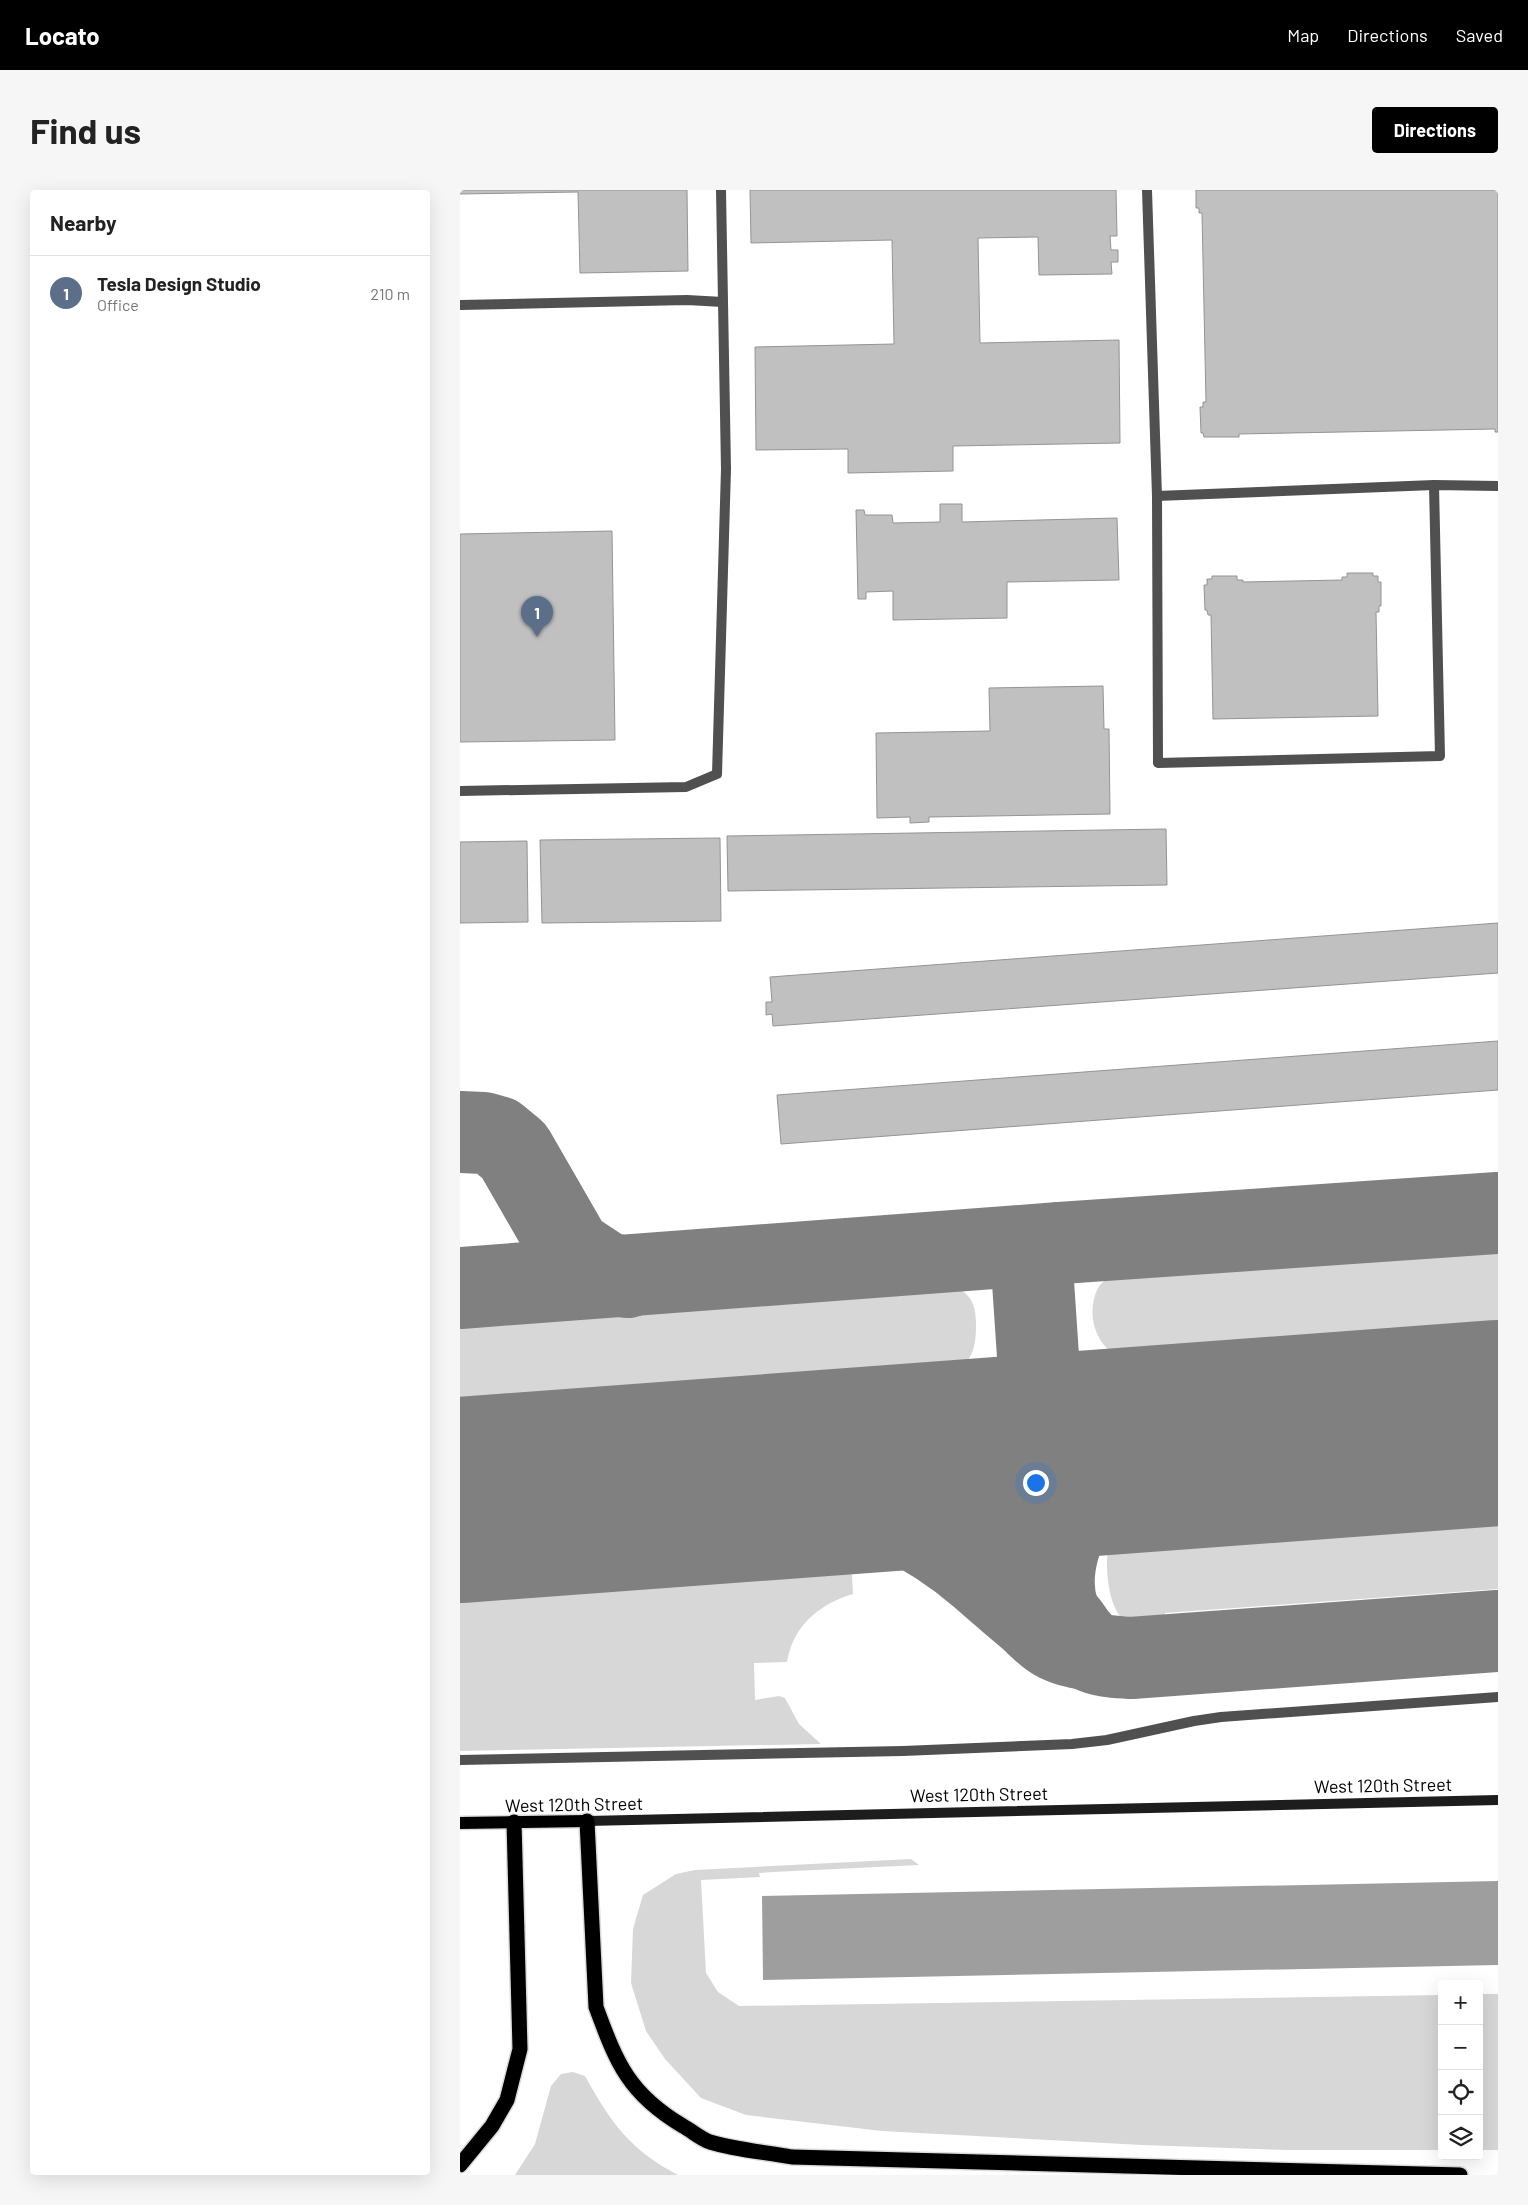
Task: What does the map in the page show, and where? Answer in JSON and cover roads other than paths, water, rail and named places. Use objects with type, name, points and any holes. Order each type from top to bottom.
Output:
[{"type":"highway","points":[[587,1821],[596,2007],[607,2036],[619,2064],[635,2088],[656,2110],[709,2141],[792,2157],[1460,2175]]},
{"type":"highway","points":[[460,2164],[492,2126],[507,2100],[520,2049],[514,1822]]},
{"type":"main road","name":"West 120th Street","points":[[460,1823],[1498,1800]]},
{"type":"lane","points":[[460,791],[686,787],[717,774],[726,469],[721,190]]},
{"type":"lane","points":[[1147,190],[1157,496],[1158,763],[1440,756],[1434,486]]},
{"type":"lane","points":[[460,305],[687,300],[723,302]]},
{"type":"lane","points":[[1157,496],[1434,486],[1498,486]]},
{"type":"lane","points":[[460,1760],[903,1752],[1072,1744],[1108,1740],[1194,1720],[1221,1717],[1498,1697]]},
{"type":"place","name":"Tesla Design Studio","points":[[537,637]]}]
